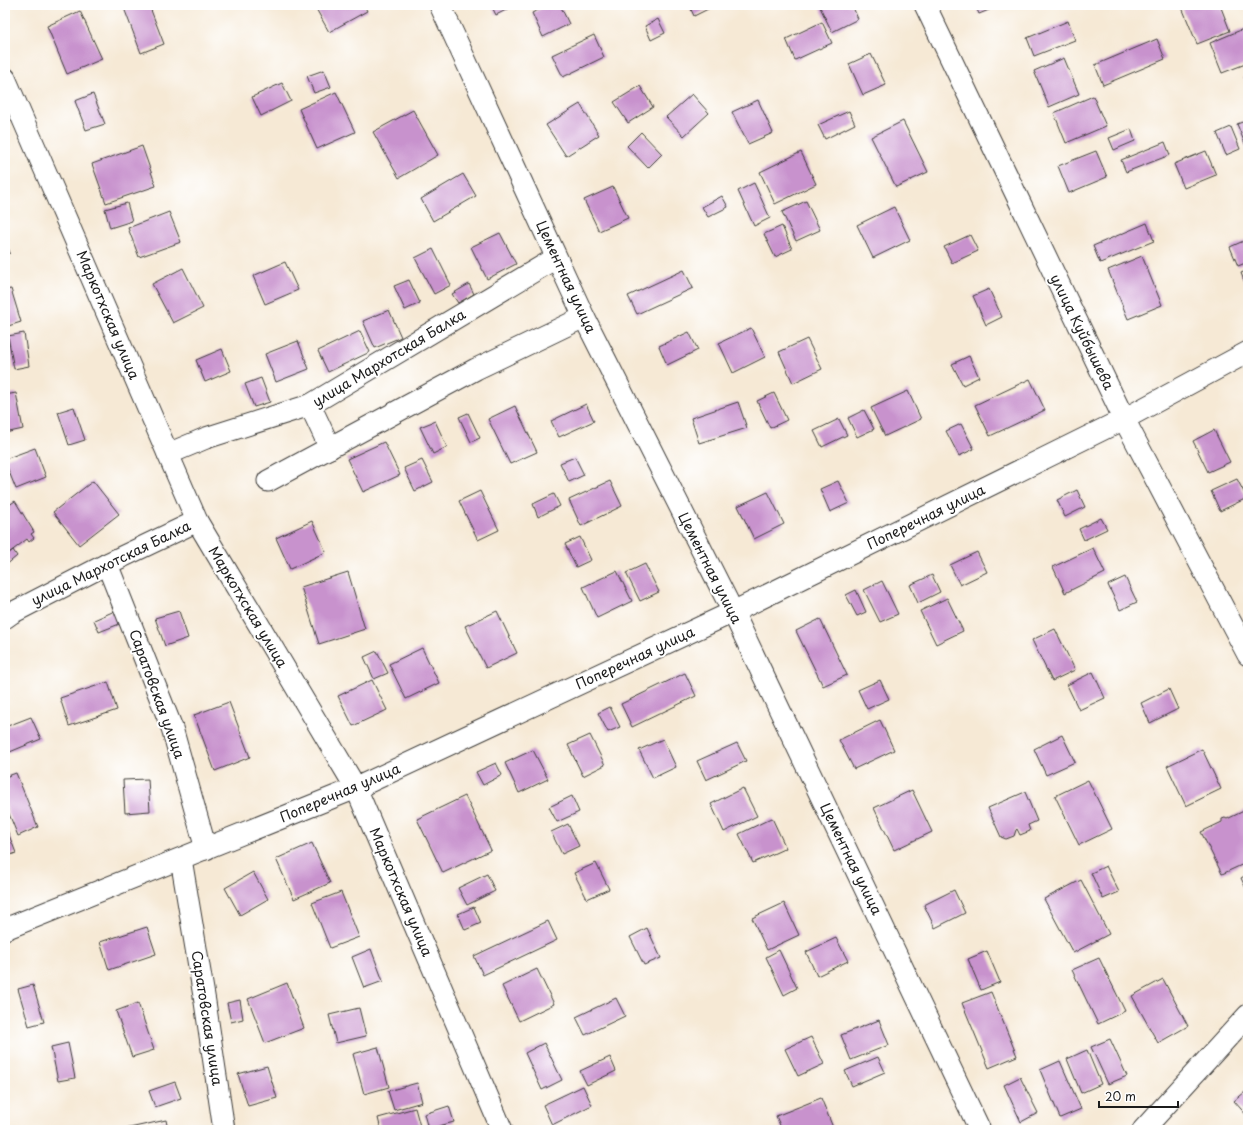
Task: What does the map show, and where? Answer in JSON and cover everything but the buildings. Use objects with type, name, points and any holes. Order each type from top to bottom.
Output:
[{"type":"street","name":"Цементная улица","points":[[440,5],[584,317],[733,612],[980,1130]]},
{"type":"street","name":"улица Куйбышева","points":[[925,5],[1124,419],[1248,655]]},
{"type":"street","name":"Маркотхская улица","points":[[5,78],[197,521],[356,788],[502,1130]]},
{"type":"street","name":"улица Мархотская Балка","points":[[168,454],[206,438],[310,406],[556,258]]},
{"type":"street","points":[[268,481],[476,370],[584,317]]},
{"type":"street","name":"Поперечная улица","points":[[5,929],[356,788],[733,612],[1124,419],[1248,352]]},
{"type":"street","points":[[310,406],[330,448]]},
{"type":"street","name":"улица Мархотская Балка","points":[[5,618],[12,612],[197,521]]},
{"type":"street","name":"Саратовская улица","points":[[108,564],[172,728],[206,849]]},
{"type":"street","name":"Саратовская улица","points":[[181,859],[205,1002],[224,1130]]},
{"type":"street","points":[[1143,1130],[1248,1016]]}]
